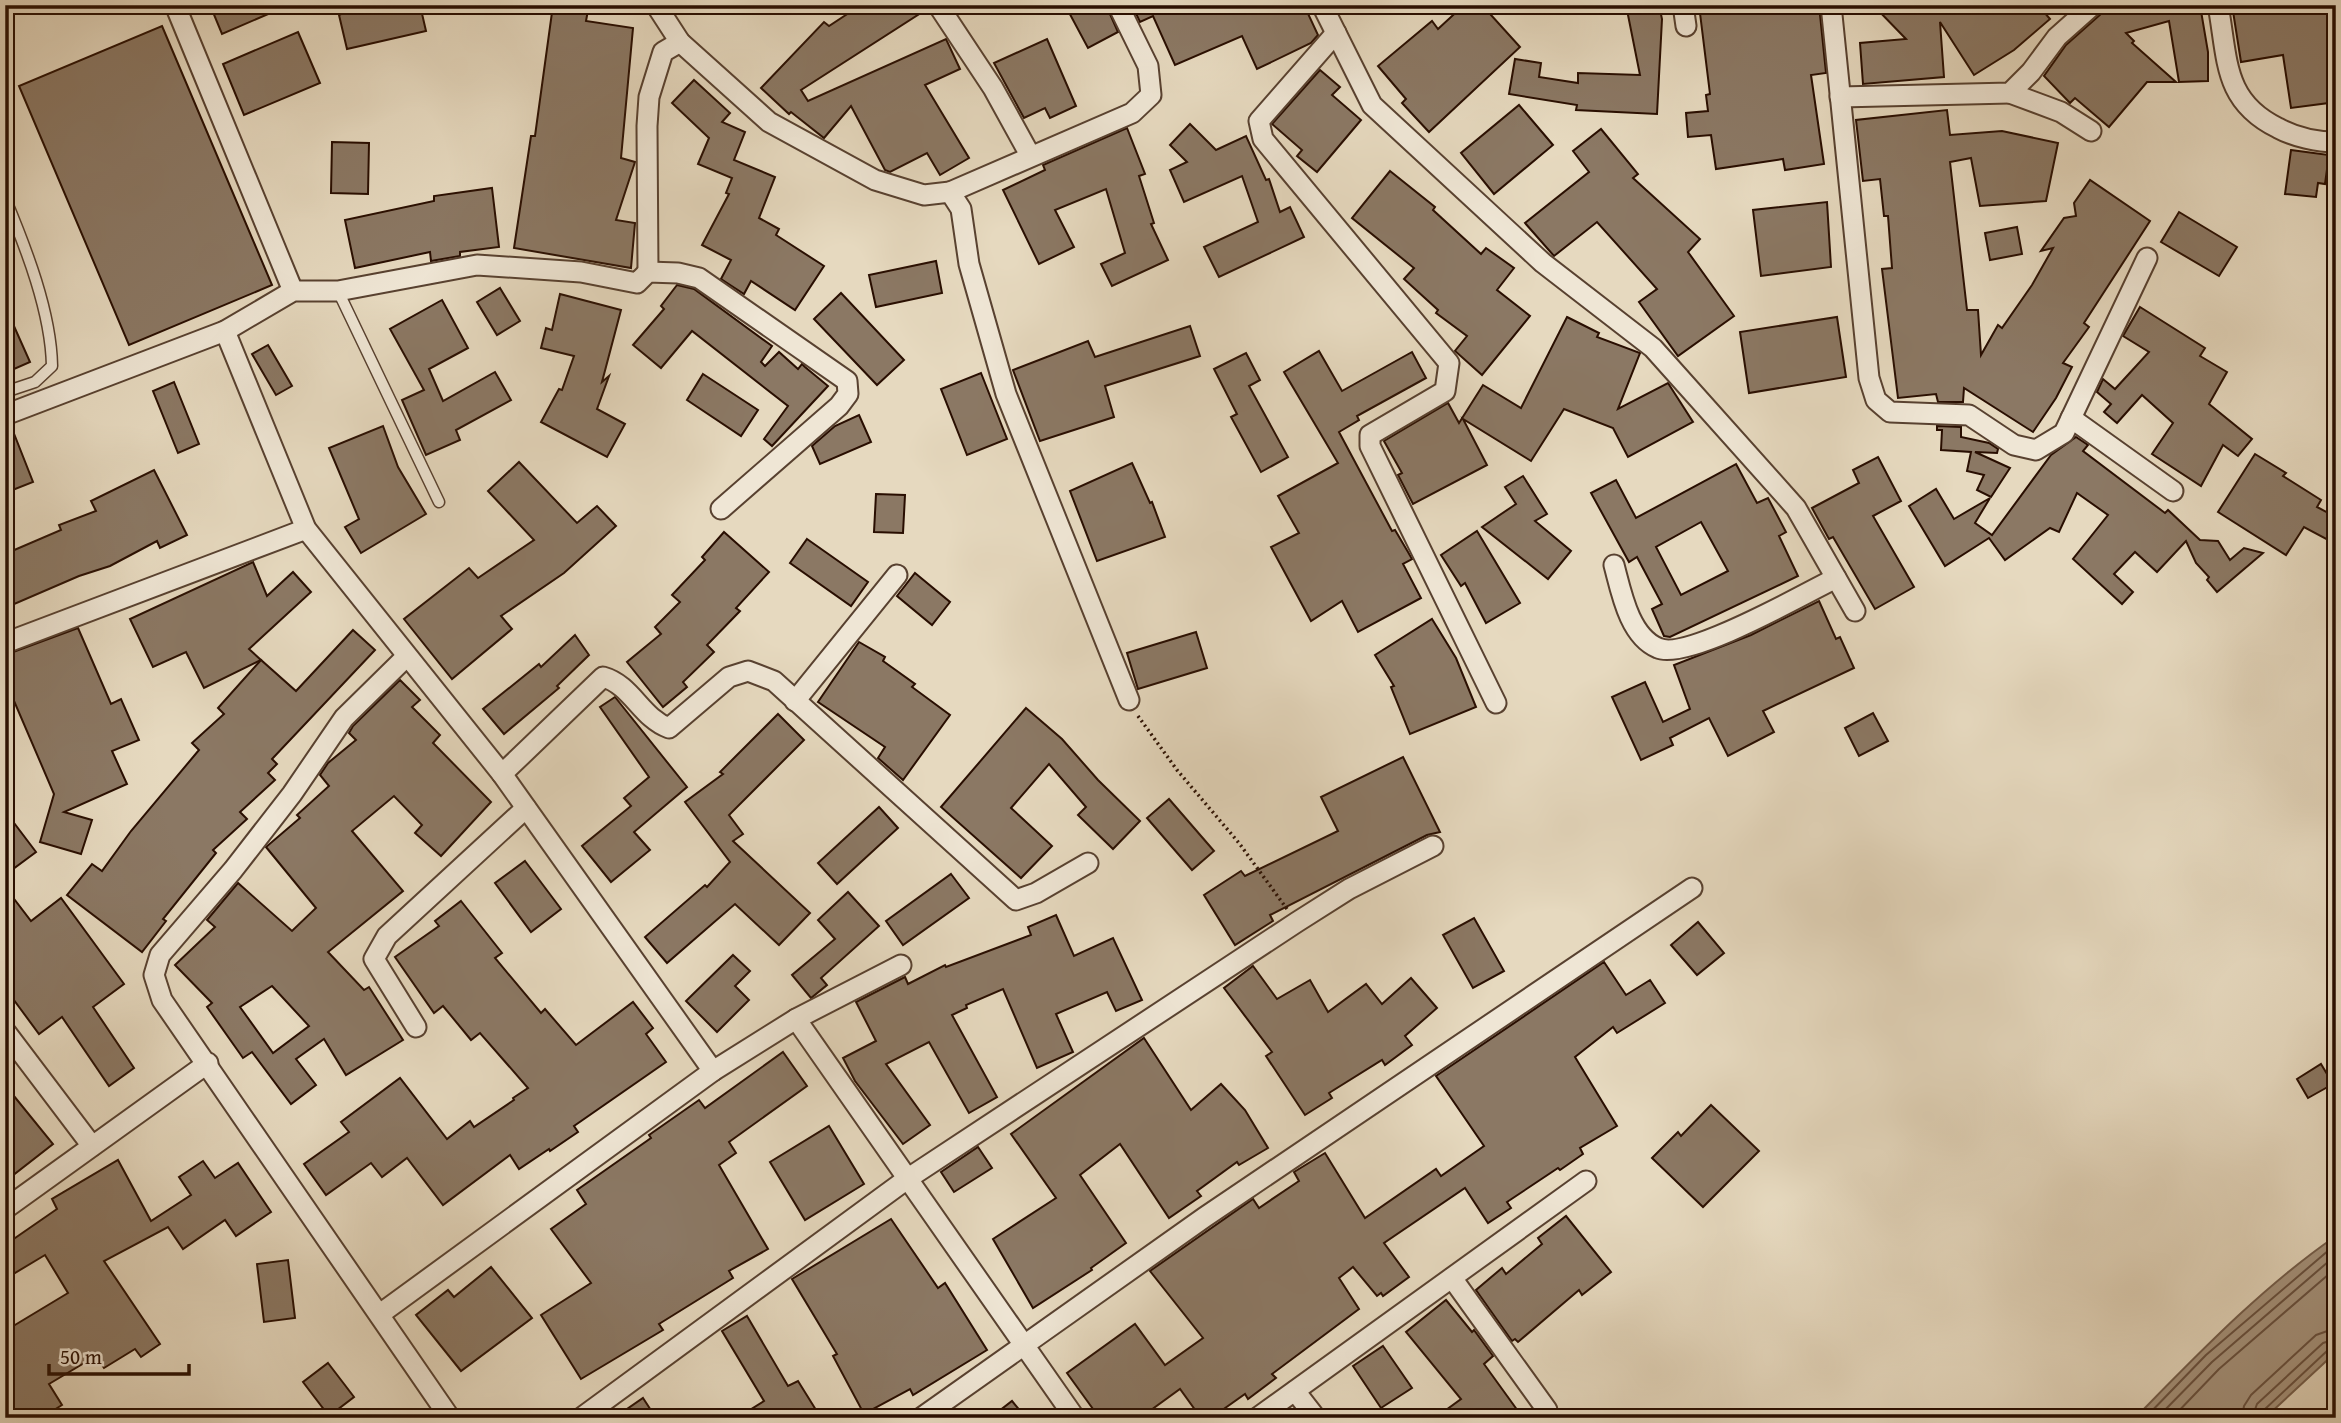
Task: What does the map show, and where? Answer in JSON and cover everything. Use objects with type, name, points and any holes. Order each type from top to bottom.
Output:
[{"type":"street","points":[[175,5],[293,291]]},
{"type":"street","points":[[656,5],[680,42],[769,122],[875,180],[924,195],[950,192],[1132,113],[1151,95],[1147,66],[1118,5]]},
{"type":"street","points":[[938,5],[993,88],[1030,155]]},
{"type":"street","points":[[1322,5],[1373,105],[1543,263],[1653,348],[1796,508],[1856,611]]},
{"type":"street","points":[[1683,5],[1686,26]]},
{"type":"street","points":[[1831,5],[1869,378],[1876,400],[1890,412],[1969,415],[2014,445],[2036,450],[2064,433],[2147,258]]},
{"type":"street","points":[[2010,93],[2031,72],[2057,37],[2093,5]]},
{"type":"street","points":[[2218,5],[2231,79],[2241,100],[2256,117],[2287,133],[2336,142]]},
{"type":"street","points":[[1336,33],[1259,121],[1263,139],[1449,363],[1445,391],[1370,435],[1370,446],[1496,703]]},
{"type":"street","points":[[5,415],[225,331],[293,291],[338,290],[477,265],[581,272],[636,283],[648,272],[649,97],[663,52],[680,42]]},
{"type":"street","points":[[1840,97],[2010,93],[2061,112],[2091,131]]},
{"type":"street","points":[[950,192],[961,209],[969,264],[1006,394],[1129,700]]},
{"type":"street","points":[[648,272],[699,278],[847,381],[848,394],[839,406],[722,509]]},
{"type":"street","points":[[225,331],[306,529],[502,774],[713,1070]]},
{"type":"street","points":[[2071,418],[2173,491]]},
{"type":"street","points":[[5,643],[306,529]]},
{"type":"street","points":[[1614,565],[1622,596],[1639,634],[1657,648],[1676,652],[1732,630],[1836,578]]},
{"type":"street","points":[[795,701],[897,575]]},
{"type":"street","points":[[406,657],[344,718],[284,805],[160,955],[154,975],[162,1000],[208,1063],[450,1418]]},
{"type":"street","points":[[502,774],[603,677],[618,681],[657,724],[669,728],[729,677],[748,671],[774,681],[1016,900],[1036,893],[1088,863]]},
{"type":"street","points":[[416,1027],[374,959],[387,936],[526,808]]},
{"type":"street","points":[[581,1418],[907,1179],[1349,889],[1433,846]]},
{"type":"street","points":[[921,1418],[1205,1217],[1692,888]]},
{"type":"street","points":[[380,1314],[713,1070],[796,1019],[901,965]]},
{"type":"street","points":[[796,1019],[1075,1418]]},
{"type":"street","points":[[5,1031],[92,1146]]},
{"type":"street","points":[[5,1209],[208,1063]]},
{"type":"street","points":[[1257,1418],[1586,1181]]},
{"type":"street","points":[[1451,1278],[1547,1410]]},
{"type":"street","points":[[1295,1391],[1316,1418]]},
{"type":"lane","points":[[5,198],[24,243],[52,344],[52,366],[35,382],[5,392]]},
{"type":"lane","points":[[338,290],[439,502]]},
{"type":"path","points":[[1129,700],[1177,770],[1239,843],[1297,922]]},
{"type":"water","points":[[2336,1236],[2336,1352],[2265,1418],[2135,1418],[2256,1299]]},
{"type":"building","points":[[210,5],[289,5],[222,34]]},
{"type":"building","points":[[360,5],[420,5],[426,31],[347,49],[339,15]]},
{"type":"building","points":[[553,5],[589,5],[586,21],[633,28],[621,158],[635,162],[616,220],[635,223],[631,268],[514,248],[531,136],[535,136]]},
{"type":"building","points":[[861,5],[926,5],[927,9],[801,90],[808,101],[946,39],[960,69],[925,85],[969,158],[940,175],[927,153],[890,172],[885,170],[851,106],[824,138],[791,112],[789,114],[761,88],[824,22],[829,26]]},
{"type":"building","points":[[1065,5],[1106,5],[1118,32],[1088,48]]},
{"type":"building","points":[[1132,5],[1304,5],[1318,35],[1311,43],[1257,69],[1242,36],[1175,65],[1153,16],[1140,22]]},
{"type":"building","points":[[1464,5],[1482,5],[1520,47],[1429,132],[1402,103],[1406,99],[1378,66],[1432,21],[1438,29]]},
{"type":"building","points":[[1626,5],[1659,5],[1662,19],[1657,114],[1576,110],[1577,105],[1509,94],[1515,59],[1541,63],[1539,77],[1578,83],[1578,73],[1640,75]]},
{"type":"building","points":[[1699,5],[1819,5],[1826,73],[1811,75],[1824,164],[1785,170],[1783,159],[1716,169],[1711,135],[1688,137],[1686,113],[1708,111],[1706,95],[1710,94]]},
{"type":"building","points":[[1873,5],[2038,5],[2050,19],[2014,50],[1974,75],[1940,22],[1944,77],[1863,84],[1860,43],[1906,39]]},
{"type":"building","points":[[2105,5],[2206,5],[2206,10],[2201,11],[2208,52],[2208,81],[2179,82],[2169,21],[2126,33],[2134,41],[2132,43],[2176,82],[2147,82],[2109,127],[2075,98],[2070,103],[2044,76],[2066,45],[2101,14]]},
{"type":"building","points":[[2232,5],[2336,5],[2336,102],[2291,108],[2283,55],[2241,62]]},
{"type":"building","points":[[162,26],[272,285],[129,345],[19,86]]},
{"type":"building","points":[[298,32],[320,83],[244,115],[223,64]]},
{"type":"building","points":[[1047,39],[1076,106],[1050,118],[1045,108],[1024,118],[994,63]]},
{"type":"building","points":[[1320,70],[1340,87],[1332,95],[1361,120],[1317,172],[1297,156],[1302,150],[1272,124]]},
{"type":"building","points":[[694,80],[730,113],[722,122],[745,132],[734,160],[775,177],[759,218],[779,229],[776,235],[824,266],[795,310],[751,281],[744,294],[721,279],[731,260],[702,245],[729,194],[726,193],[732,178],[698,164],[709,138],[672,103]]},
{"type":"building","points":[[1519,105],[1553,145],[1494,194],[1461,153]]},
{"type":"building","points":[[1947,110],[1950,135],[2002,131],[2058,143],[2046,201],[1980,206],[1971,158],[1950,162],[1967,310],[1978,310],[1981,355],[1998,325],[2002,328],[2032,285],[2053,248],[2041,251],[2064,218],[2076,216],[2074,203],[2090,180],[2150,221],[2084,323],[2089,327],[2063,363],[2072,367],[2056,398],[2033,432],[1964,388],[1963,402],[1938,402],[1936,394],[1898,398],[1882,269],[1892,268],[1888,216],[1884,216],[1880,179],[1863,181],[1856,120]]},
{"type":"building","points":[[1190,124],[1216,150],[1246,136],[1266,180],[1269,179],[1280,212],[1290,207],[1304,237],[1219,277],[1204,247],[1258,222],[1242,176],[1184,202],[1170,170],[1187,162],[1170,145]]},
{"type":"building","points":[[1127,128],[1145,174],[1139,176],[1154,223],[1151,224],[1168,260],[1112,286],[1101,264],[1125,253],[1106,189],[1055,210],[1074,247],[1039,264],[1003,190],[1045,170],[1043,165]]},
{"type":"building","points":[[1601,129],[1638,174],[1633,178],[1700,239],[1688,252],[1734,316],[1678,356],[1639,302],[1657,289],[1597,222],[1554,256],[1525,223],[1589,172],[1573,151]]},
{"type":"building","points":[[332,142],[369,143],[368,194],[331,193]]},
{"type":"building","points":[[2291,150],[2329,155],[2325,184],[2318,183],[2316,197],[2285,194]]},
{"type":"building","points":[[1390,171],[1435,207],[1433,210],[1481,254],[1486,248],[1514,268],[1497,290],[1530,316],[1482,375],[1455,351],[1467,336],[1436,313],[1438,310],[1404,279],[1414,268],[1352,218]]},
{"type":"building","points":[[492,188],[499,247],[460,252],[460,256],[431,261],[430,252],[355,268],[345,220],[434,201],[434,196]]},
{"type":"building","points":[[1827,202],[1831,267],[1761,276],[1753,210]]},
{"type":"building","points":[[2179,212],[2237,247],[2219,276],[2161,242]]},
{"type":"building","points":[[2017,227],[2022,254],[1990,260],[1985,233]]},
{"type":"building","points":[[936,261],[942,293],[876,307],[869,275]]},
{"type":"building","points":[[677,285],[694,289],[772,346],[761,362],[765,366],[779,352],[798,369],[802,364],[828,386],[772,446],[764,439],[788,406],[692,331],[661,368],[633,345],[664,309],[661,306]]},
{"type":"building","points":[[500,288],[520,321],[497,335],[477,302]]},
{"type":"building","points":[[841,293],[904,360],[877,385],[814,319]]},
{"type":"building","points":[[560,294],[621,310],[602,382],[609,376],[597,409],[625,424],[607,457],[541,422],[559,389],[562,390],[574,356],[541,348],[546,328],[552,330]]},
{"type":"building","points":[[442,300],[468,348],[429,369],[443,401],[495,372],[511,400],[456,430],[460,440],[426,455],[402,400],[424,390],[390,329]]},
{"type":"building","points":[[5,306],[30,362],[5,373]]},
{"type":"building","points":[[2140,307],[2205,348],[2200,356],[2227,372],[2209,404],[2252,439],[2238,456],[2223,445],[2201,486],[2152,454],[2173,423],[2142,395],[2117,423],[2104,412],[2111,404],[2097,392],[2103,379],[2115,389],[2149,352],[2123,336]]},
{"type":"building","points":[[1567,317],[1599,333],[1597,337],[1640,353],[1618,409],[1668,383],[1693,422],[1628,457],[1613,428],[1564,409],[1531,461],[1463,419],[1487,465],[1413,504],[1398,475],[1402,473],[1384,441],[1448,403],[1459,423],[1483,385],[1521,408]]},
{"type":"building","points":[[1837,317],[1846,377],[1749,393],[1740,332]]},
{"type":"building","points":[[1190,326],[1200,356],[1105,386],[1114,417],[1040,441],[1013,370],[1088,341],[1095,357]]},
{"type":"building","points":[[268,345],[292,386],[276,395],[252,354]]},
{"type":"building","points":[[1319,351],[1342,391],[1412,352],[1426,378],[1357,416],[1359,420],[1339,432],[1392,531],[1395,530],[1412,559],[1403,564],[1421,598],[1358,632],[1342,601],[1311,621],[1271,547],[1299,533],[1278,496],[1338,463],[1284,372]]},
{"type":"building","points":[[1246,353],[1260,380],[1249,386],[1288,457],[1261,472],[1231,417],[1237,414],[1214,369]]},
{"type":"building","points":[[981,373],[1007,439],[967,455],[941,389]]},
{"type":"building","points":[[703,374],[758,410],[741,436],[687,400]]},
{"type":"building","points":[[174,382],[199,444],[178,453],[153,391]]},
{"type":"building","points":[[859,415],[871,442],[820,464],[812,446],[835,426]]},
{"type":"building","points":[[11,426],[33,482],[5,493],[5,427]]},
{"type":"building","points":[[383,426],[398,467],[426,514],[361,553],[345,527],[359,519],[329,448]]},
{"type":"building","points":[[1937,426],[1961,427],[1961,437],[1989,443],[1998,449],[1997,453],[1975,452],[2010,468],[1991,497],[1977,490],[1984,475],[1967,471],[1971,452],[1941,450],[1942,430],[1937,430]]},
{"type":"building","points":[[2076,437],[2088,445],[2083,451],[2165,513],[2168,510],[2200,540],[2218,541],[2230,560],[2244,548],[2263,553],[2217,592],[2207,580],[2209,577],[2196,563],[2186,541],[2157,572],[2135,552],[2114,574],[2133,592],[2122,604],[2073,559],[2108,515],[2077,493],[2059,532],[2050,528],[2005,560],[1989,538],[1945,566],[1909,506],[1936,489],[1954,519],[1990,498],[1975,523],[1992,535],[2051,455]]},
{"type":"building","points":[[2255,454],[2286,473],[2283,476],[2321,500],[2317,507],[2336,517],[2336,532],[2330,541],[2304,527],[2286,555],[2218,512]]},
{"type":"building","points":[[1878,457],[1901,501],[1873,516],[1914,587],[1875,609],[1833,537],[1829,539],[1812,508],[1859,483],[1853,470]]},
{"type":"building","points":[[519,462],[577,523],[597,506],[616,526],[564,573],[501,616],[512,629],[452,679],[404,619],[469,568],[478,578],[534,540],[488,491]]},
{"type":"building","points":[[1132,463],[1150,503],[1152,502],[1165,537],[1097,561],[1070,491]]},
{"type":"building","points":[[1736,464],[1757,503],[1768,498],[1786,532],[1779,536],[1798,576],[1670,637],[1664,636],[1652,609],[1662,604],[1637,557],[1629,562],[1591,493],[1616,480],[1636,518]],"holes":[[[1701,522],[1728,571],[1681,595],[1656,547]]]},
{"type":"building","points":[[154,470],[187,535],[160,548],[157,541],[110,566],[79,576],[5,608],[5,554],[61,530],[59,525],[96,511],[91,501]]},
{"type":"building","points":[[1523,476],[1547,514],[1535,521],[1571,551],[1548,579],[1482,527],[1516,504],[1505,487]]},
{"type":"building","points":[[876,494],[905,495],[903,533],[874,532]]},
{"type":"building","points":[[1477,531],[1520,603],[1486,623],[1465,583],[1461,586],[1441,555]]},
{"type":"building","points":[[724,532],[769,572],[736,608],[740,611],[707,645],[714,652],[683,682],[687,687],[663,707],[627,662],[661,634],[655,627],[680,602],[672,595],[705,560],[702,557]]},
{"type":"building","points":[[807,539],[868,582],[851,606],[790,563]]},
{"type":"building","points":[[253,562],[267,596],[293,572],[311,592],[249,649],[261,660],[204,688],[186,652],[153,667],[130,619]]},
{"type":"building","points":[[915,573],[950,602],[932,625],[897,596]]},
{"type":"building","points":[[1819,601],[1836,639],[1840,637],[1854,668],[1763,711],[1774,732],[1728,756],[1709,718],[1670,738],[1673,745],[1641,760],[1612,697],[1645,682],[1663,722],[1690,709],[1674,665],[1751,635]]},
{"type":"building","points":[[1432,619],[1456,658],[1476,707],[1410,734],[1391,687],[1394,686],[1375,655]]},
{"type":"building","points":[[78,628],[111,704],[121,699],[139,740],[112,751],[127,784],[64,812],[92,820],[81,854],[40,842],[54,794],[5,680],[5,655]]},
{"type":"building","points":[[353,630],[375,650],[272,759],[277,764],[268,773],[275,780],[240,812],[247,819],[213,850],[216,853],[163,919],[166,921],[142,952],[67,895],[92,864],[102,871],[131,831],[199,750],[192,743],[224,714],[218,708],[261,660],[296,691]]},
{"type":"building","points":[[1196,632],[1207,668],[1138,689],[1127,653]]},
{"type":"building","points":[[575,635],[589,655],[557,686],[559,688],[504,734],[483,709],[539,664],[541,667]]},
{"type":"building","points":[[859,642],[885,657],[883,661],[915,684],[912,687],[950,715],[903,780],[878,758],[885,747],[818,702]]},
{"type":"building","points":[[400,680],[420,700],[412,707],[440,735],[433,743],[491,802],[441,856],[415,833],[422,825],[394,796],[352,831],[403,891],[328,952],[364,990],[369,987],[403,1040],[346,1075],[324,1039],[296,1059],[316,1085],[291,1104],[252,1052],[243,1058],[207,1007],[212,1003],[175,965],[215,927],[207,920],[238,883],[292,931],[316,908],[266,847],[300,818],[297,815],[329,786],[320,775],[328,763],[356,740],[349,733]],"holes":[[[272,986],[309,1026],[273,1053],[240,1007]]]},
{"type":"building","points":[[615,697],[687,787],[634,832],[650,850],[611,882],[582,846],[631,806],[624,798],[649,777],[600,707]]},
{"type":"building","points":[[1026,708],[1062,739],[1098,780],[1140,821],[1113,849],[1078,815],[1086,807],[1049,764],[1011,808],[1052,846],[1021,878],[941,807]]},
{"type":"building","points":[[1873,713],[1888,741],[1859,756],[1845,728]]},
{"type":"building","points":[[778,714],[804,740],[729,815],[743,834],[733,841],[810,913],[779,945],[735,904],[667,963],[645,937],[705,885],[707,887],[730,862],[685,802],[723,774],[720,772]]},
{"type":"building","points":[[1403,757],[1440,832],[1427,835],[1270,915],[1273,921],[1235,945],[1204,895],[1241,871],[1245,876],[1338,831],[1321,797]]},
{"type":"building","points":[[1169,799],[1214,851],[1192,870],[1147,818]]},
{"type":"building","points":[[879,807],[898,828],[837,884],[818,863]]},
{"type":"building","points":[[5,811],[36,852],[5,875]]},
{"type":"building","points":[[525,861],[561,909],[531,932],[495,883]]},
{"type":"building","points":[[951,874],[969,898],[903,945],[886,921]]},
{"type":"building","points":[[5,887],[31,921],[61,898],[124,984],[93,1007],[134,1068],[109,1086],[62,1017],[39,1034],[5,988]]},
{"type":"building","points":[[848,892],[879,926],[821,978],[827,985],[811,998],[792,975],[835,939],[818,920]]},
{"type":"building","points":[[461,901],[502,953],[495,958],[541,1013],[545,1009],[576,1045],[633,1002],[653,1028],[646,1034],[666,1062],[574,1126],[578,1132],[550,1151],[549,1149],[519,1169],[510,1155],[443,1205],[407,1158],[382,1177],[371,1163],[326,1195],[304,1164],[349,1132],[341,1122],[400,1078],[447,1139],[470,1121],[474,1127],[528,1088],[480,1033],[471,1040],[443,1006],[434,1013],[395,957],[439,926],[435,921]]},
{"type":"building","points":[[1056,915],[1074,956],[1113,938],[1142,1000],[1116,1011],[1107,992],[1056,1014],[1073,1052],[1037,1068],[1003,989],[966,1005],[967,1008],[952,1015],[997,1097],[969,1113],[929,1042],[886,1064],[930,1125],[903,1144],[855,1081],[843,1058],[876,1041],[856,1002],[905,977],[908,984],[945,965],[946,967],[1031,935],[1028,927]]},
{"type":"building","points":[[1474,918],[1504,971],[1473,988],[1443,935]]},
{"type":"building","points":[[1698,922],[1724,953],[1697,975],[1671,945]]},
{"type":"building","points":[[733,955],[750,971],[735,986],[749,1000],[717,1032],[686,1001]]},
{"type":"building","points":[[1604,962],[1626,995],[1650,980],[1665,1003],[1617,1033],[1613,1027],[1575,1057],[1617,1126],[1580,1148],[1583,1154],[1560,1170],[1558,1168],[1507,1202],[1511,1208],[1488,1223],[1465,1188],[1384,1243],[1409,1277],[1383,1296],[1381,1293],[1377,1296],[1353,1267],[1339,1278],[1359,1309],[1272,1374],[1276,1378],[1248,1399],[1245,1394],[1211,1418],[1201,1418],[1180,1389],[1140,1418],[1087,1418],[1086,1414],[1093,1409],[1067,1373],[1135,1324],[1165,1365],[1203,1338],[1150,1271],[1253,1199],[1259,1208],[1299,1181],[1294,1172],[1325,1153],[1365,1218],[1436,1169],[1441,1176],[1484,1146],[1436,1076]]},
{"type":"building","points":[[1253,966],[1277,999],[1310,980],[1328,1012],[1366,984],[1382,1004],[1411,978],[1437,1008],[1405,1036],[1412,1045],[1385,1065],[1382,1060],[1329,1093],[1332,1098],[1305,1115],[1266,1056],[1272,1052],[1224,988]]},
{"type":"building","points":[[1144,1038],[1191,1110],[1221,1084],[1245,1110],[1268,1148],[1239,1165],[1237,1162],[1197,1191],[1201,1196],[1169,1218],[1120,1144],[1080,1175],[1126,1243],[1091,1268],[1092,1270],[1033,1308],[993,1239],[1056,1198],[1011,1134]]},
{"type":"building","points":[[783,1052],[807,1086],[729,1142],[736,1153],[719,1165],[768,1249],[729,1271],[733,1278],[659,1324],[663,1330],[581,1379],[541,1315],[591,1283],[551,1229],[586,1204],[577,1190],[651,1138],[649,1135],[699,1100],[705,1108]]},
{"type":"building","points":[[2321,1064],[2333,1084],[2308,1098],[2297,1079]]},
{"type":"building","points":[[5,1085],[53,1144],[12,1176],[5,1167]]},
{"type":"building","points":[[1711,1105],[1759,1151],[1703,1207],[1652,1158],[1678,1132],[1681,1136]]},
{"type":"building","points":[[829,1126],[864,1184],[805,1220],[770,1162]]},
{"type":"building","points":[[978,1147],[992,1168],[954,1192],[941,1172]]},
{"type":"building","points":[[118,1160],[151,1221],[191,1195],[179,1177],[203,1161],[215,1178],[238,1163],[271,1212],[236,1236],[225,1220],[183,1249],[168,1227],[104,1261],[160,1344],[141,1357],[135,1349],[104,1368],[96,1356],[49,1384],[62,1405],[41,1418],[5,1418],[5,1331],[68,1293],[45,1255],[5,1279],[5,1245],[57,1209],[52,1199]]},
{"type":"building","points":[[1566,1216],[1611,1272],[1582,1295],[1579,1290],[1518,1342],[1515,1339],[1512,1341],[1476,1290],[1502,1268],[1506,1274],[1542,1244],[1538,1238]]},
{"type":"building","points":[[891,1219],[938,1288],[945,1283],[987,1350],[913,1395],[910,1389],[864,1414],[833,1356],[837,1354],[792,1279]]},
{"type":"building","points":[[288,1260],[295,1318],[264,1322],[257,1264]]},
{"type":"building","points":[[491,1267],[532,1318],[461,1371],[416,1315],[448,1290],[454,1297]]},
{"type":"building","points":[[1446,1300],[1472,1332],[1474,1330],[1493,1356],[1484,1364],[1523,1418],[1435,1418],[1461,1399],[1406,1332]]},
{"type":"building","points":[[747,1316],[788,1386],[798,1381],[821,1418],[737,1418],[764,1401],[722,1331]]},
{"type":"building","points":[[1383,1346],[1412,1388],[1381,1408],[1353,1366]]},
{"type":"building","points":[[328,1363],[354,1397],[329,1416],[303,1382]]},
{"type":"building","points":[[643,1398],[656,1418],[614,1418]]},
{"type":"building","points":[[1012,1401],[1026,1418],[990,1418]]}]
